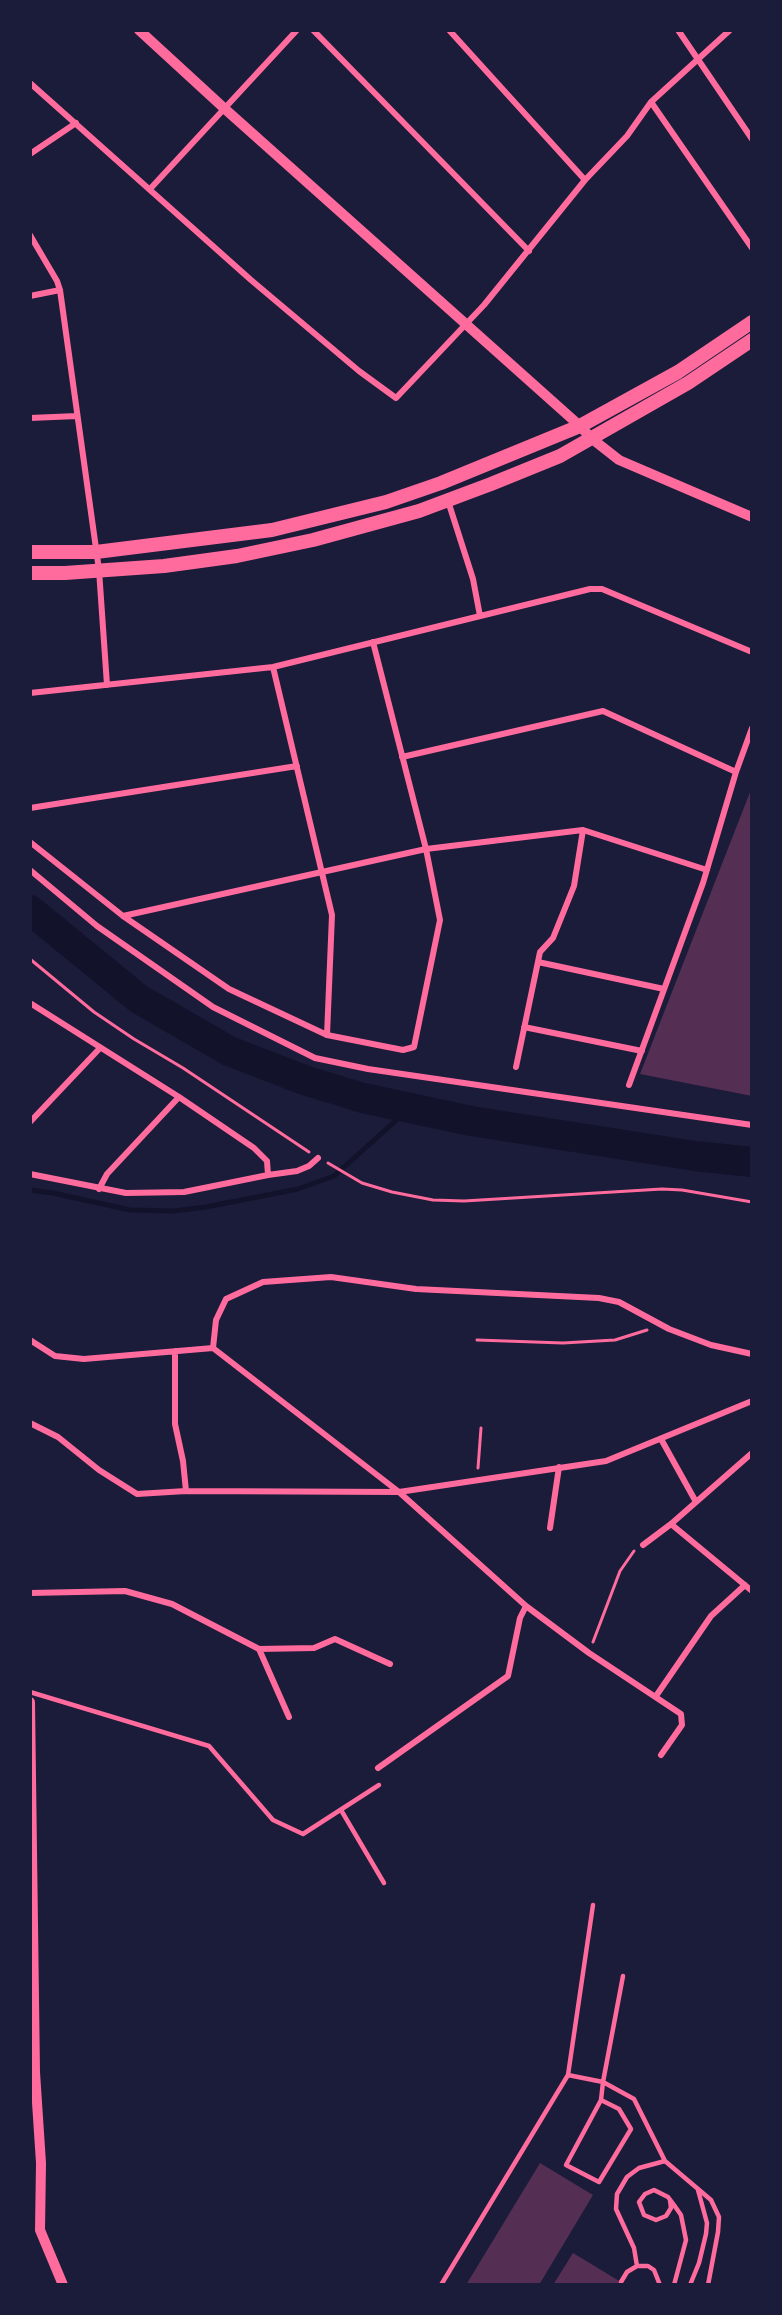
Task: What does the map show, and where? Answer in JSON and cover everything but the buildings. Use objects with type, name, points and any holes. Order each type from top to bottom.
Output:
[{"type":"highway","points":[[30,552],[96,552],[272,530],[386,502],[441,483],[580,426],[678,372],[752,321]]},
{"type":"highway","points":[[30,573],[164,566],[237,556],[350,531],[447,500],[560,456],[688,383],[752,340]]},
{"type":"street","points":[[139,30],[591,438],[619,460],[751,515]]},
{"type":"street","points":[[150,189],[297,30]]},
{"type":"street","points":[[313,30],[529,251]]},
{"type":"street","points":[[448,30],[585,180]]},
{"type":"street","points":[[678,30],[752,139]]},
{"type":"street","points":[[30,83],[251,280],[350,363],[396,398],[529,251],[585,180],[627,136],[651,102],[730,30]]},
{"type":"street","points":[[651,102],[752,248]]},
{"type":"street","points":[[30,154],[76,123]]},
{"type":"street","points":[[30,235],[60,290],[99,570],[108,685]]},
{"type":"street","points":[[30,296],[60,290]]},
{"type":"street","points":[[30,418],[77,416]]},
{"type":"street","points":[[447,500],[473,579],[480,616]]},
{"type":"street","points":[[30,693],[273,667],[590,589],[602,589],[752,652]]},
{"type":"street","points":[[30,842],[123,916],[229,989],[327,1035],[403,1050],[414,1047],[440,920],[426,849],[373,642]]},
{"type":"street","points":[[273,667],[332,915],[327,1035]]},
{"type":"street","points":[[402,757],[603,711],[736,772]]},
{"type":"street","points":[[629,1085],[706,870],[752,728]]},
{"type":"street","points":[[30,808],[297,766]]},
{"type":"street","points":[[123,916],[426,849],[583,830],[706,870]]},
{"type":"street","points":[[516,1067],[540,952],[553,938],[574,885],[583,830]]},
{"type":"street","points":[[30,870],[97,926],[213,1007],[315,1058],[368,1069],[752,1125]]},
{"type":"street","points":[[538,962],[664,990]]},
{"type":"street","points":[[30,1003],[179,1097],[254,1148],[267,1161],[268,1175]]},
{"type":"street","points":[[524,1028],[642,1051]]},
{"type":"street","points":[[30,1122],[100,1048]]},
{"type":"street","points":[[99,1189],[107,1174],[179,1097]]},
{"type":"street","points":[[30,1174],[126,1193],[184,1192],[297,1171],[309,1166],[318,1158]]},
{"type":"street","points":[[213,1348],[216,1320],[226,1299],[262,1282],[331,1277],[416,1290],[599,1298],[619,1302],[711,1346],[752,1354]]},
{"type":"street","points":[[30,1340],[55,1356],[84,1359],[213,1348],[399,1492],[526,1606],[589,1653],[681,1714],[682,1725],[661,1755]]},
{"type":"street","points":[[175,1351],[175,1424],[183,1461],[186,1491]]},
{"type":"street","points":[[30,1424],[58,1437],[99,1470],[137,1494],[186,1491],[399,1492],[606,1461],[752,1401]]},
{"type":"street","points":[[661,1439],[696,1502]]},
{"type":"street","points":[[643,1545],[671,1524],[752,1453]]},
{"type":"street","points":[[550,1528],[559,1467]]},
{"type":"street","points":[[671,1524],[752,1591]]},
{"type":"street","points":[[656,1696],[711,1616],[745,1585]]},
{"type":"street","points":[[30,1593],[125,1591],[172,1604],[259,1649],[314,1648],[335,1639],[390,1664]]},
{"type":"street","points":[[378,1768],[507,1676],[520,1618],[526,1606]]},
{"type":"street","points":[[259,1649],[289,1717]]},
{"type":"street","points":[[30,1702],[35,2072],[41,2163],[40,2230],[63,2285]]},
{"type":"lane","points":[[30,1692],[209,1746],[273,1820],[303,1834],[379,1785]]},
{"type":"lane","points":[[341,1810],[384,1883]]},
{"type":"lane","points":[[441,2285],[568,2075],[593,1905]]},
{"type":"lane","points":[[601,2100],[619,2109],[631,2129],[599,2182],[566,2165],[601,2100],[623,1976]]},
{"type":"lane","points":[[568,2075],[603,2082],[634,2099],[665,2161],[711,2200],[719,2217],[708,2285]]},
{"type":"lane","points":[[637,2266],[634,2248],[616,2209],[617,2194],[627,2176],[639,2168],[665,2161]]},
{"type":"lane","points":[[690,2285],[699,2263],[707,2223],[696,2186]]},
{"type":"lane","points":[[670,2200],[669,2213],[656,2220],[644,2215],[639,2202],[645,2194],[654,2190],[664,2194],[670,2200],[681,2215],[686,2240],[674,2285]]},
{"type":"lane","points":[[621,2282],[627,2272],[637,2266],[648,2266],[654,2270],[660,2285]]},
{"type":"path","points":[[30,959],[102,1017],[134,1039],[183,1068],[318,1158],[362,1183],[433,1200],[464,1201],[662,1189],[682,1190],[752,1202]]},
{"type":"path","points":[[477,1340],[563,1343],[615,1340],[643,1332],[653,1327],[656,1321]]},
{"type":"path","points":[[477,1479],[481,1428]]},
{"type":"path","points":[[589,1653],[620,1571],[637,1547],[643,1545]]},
{"type":"waterway","points":[[30,910],[139,999],[229,1051],[304,1080],[363,1098],[471,1121],[695,1156],[752,1162]]},
{"type":"waterway","points":[[30,1190],[130,1210],[173,1211],[298,1189],[334,1176],[410,1108]]}]
